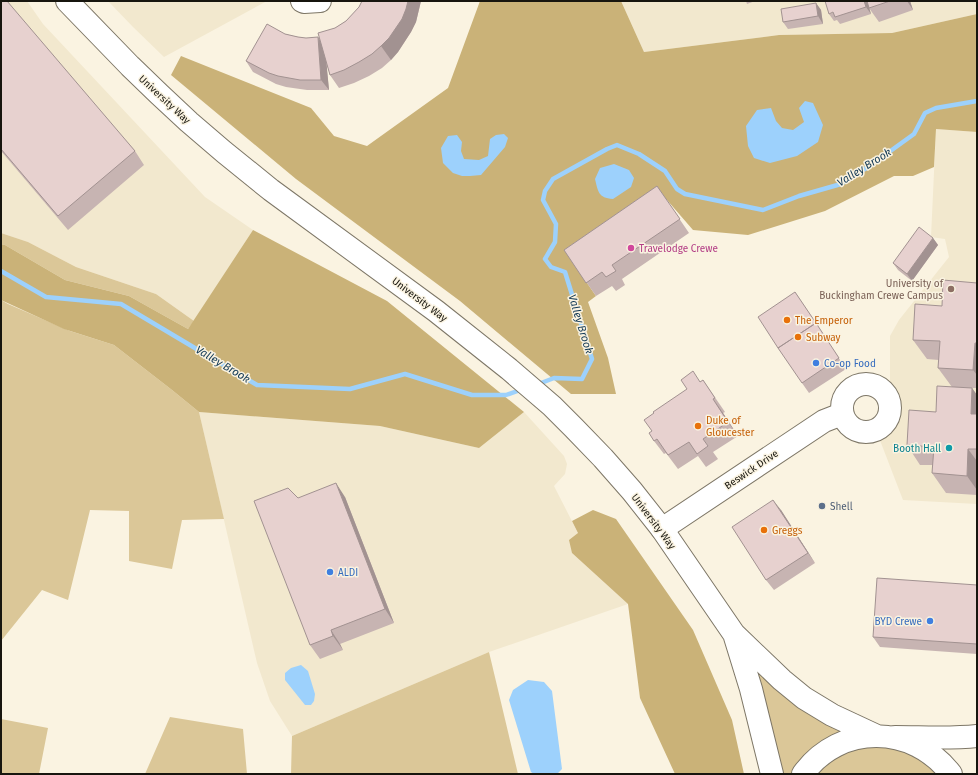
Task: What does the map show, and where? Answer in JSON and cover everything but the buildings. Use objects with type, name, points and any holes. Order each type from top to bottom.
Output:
[{"type":"main road","name":"University Way","points":[[67,1],[159,94],[224,152],[272,190],[436,311],[509,369],[552,406],[603,458],[632,491],[662,529],[734,634],[782,680],[804,698],[832,715],[884,736]]},
{"type":"main road","points":[[302,1],[320,1]]},
{"type":"main road","name":"Beswick Drive","points":[[662,529],[824,421],[842,414]]},
{"type":"main road","name":"University Way","points":[[734,634],[751,689],[772,774]]},
{"type":"main road","points":[[884,736],[905,740],[916,745],[930,753],[951,774]]},
{"type":"main road","points":[[803,774],[820,756],[848,740],[864,737],[884,736],[939,738],[977,736]]},
{"type":"shaded area","points":[[1,1],[27,1],[43,24],[205,197],[253,230],[194,321],[156,294],[76,267],[28,242],[1,233]]},
{"type":"shaded area","points":[[108,1],[267,1],[164,57]]},
{"type":"shaded area","points":[[480,1],[621,1],[644,52],[779,35],[892,33],[977,14],[977,132],[936,129],[934,167],[913,176],[894,176],[825,211],[748,235],[693,230],[667,200],[574,264],[596,296],[588,302],[608,358],[616,394],[571,394],[460,301],[296,179],[171,75],[181,56],[311,108],[334,136],[367,146],[448,88]]},
{"type":"shaded area","points":[[621,1],[977,1],[977,14],[892,33],[779,35],[644,52]]},
{"type":"shaded area","name":"University of Buckingham Crewe Campus","points":[[936,129],[977,132],[977,504],[903,500],[876,430],[890,401],[890,336],[899,320],[949,257],[945,239],[931,237]]},
{"type":"shaded area","points":[[253,230],[387,301],[524,412],[479,448],[380,426],[199,412],[114,345],[64,329],[1,300],[1,244],[65,280],[129,296],[188,329]]},
{"type":"shaded area","points":[[1,233],[28,242],[76,267],[156,294],[194,321],[188,329],[129,296],[65,280],[1,244]]},
{"type":"shaded area","points":[[1,300],[70,331],[114,345],[199,412],[224,519],[182,520],[172,569],[129,561],[129,511],[90,510],[68,600],[42,590],[1,641]]},
{"type":"shaded area","points":[[199,412],[380,426],[479,448],[524,412],[564,456],[567,464],[565,474],[554,486],[578,533],[572,553],[628,604],[489,652],[292,736],[270,701],[257,663]]},
{"type":"shaded area","points":[[593,510],[616,519],[693,630],[732,720],[744,774],[675,774],[640,698],[628,604],[572,553],[569,540],[578,533],[572,521]]},
{"type":"shaded area","points":[[737,637],[761,661],[952,774],[772,774]]},
{"type":"shaded area","points":[[489,652],[518,774],[291,774],[292,736]]},
{"type":"shaded area","points":[[170,717],[243,729],[247,774],[145,774]]},
{"type":"shaded area","points":[[1,719],[48,728],[39,774],[1,774]]},
{"type":"water","points":[[805,101],[813,103],[823,125],[818,142],[797,156],[770,163],[754,158],[748,146],[746,126],[757,110],[771,108],[776,121],[782,128],[793,130],[804,122],[799,108]]},
{"type":"water","points":[[504,134],[508,138],[505,147],[481,175],[462,176],[453,173],[443,163],[441,148],[448,136],[457,135],[462,142],[461,151],[464,159],[479,160],[488,156],[490,139],[496,135]]},
{"type":"water","points":[[614,164],[629,170],[634,178],[631,187],[613,199],[604,197],[600,193],[595,179],[600,168]]},
{"type":"water","points":[[301,665],[308,671],[315,694],[314,701],[311,705],[305,705],[285,680],[285,673],[291,668]]},
{"type":"water","points":[[528,680],[544,682],[552,691],[562,769],[557,774],[534,774],[531,772],[509,700],[513,690]]},
{"type":"waterway","name":"Valley Brook","points":[[536,385],[554,378],[582,379],[592,359],[565,272],[551,267],[545,259],[555,242],[556,224],[543,200],[545,191],[553,179],[617,145],[639,154],[665,171],[677,189],[685,194],[763,210],[799,196],[841,184],[871,165],[914,134],[925,113],[936,108],[977,101]]},
{"type":"waterway","name":"Valley Brook","points":[[1,271],[46,297],[121,304],[257,385],[350,389],[405,374],[472,395],[506,395],[523,389]]},
{"type":"place","name":"Travelodge Crewe","points":[[631,248]]},
{"type":"place","name":"University of Buckingham Crewe Campus","points":[[951,289]]},
{"type":"place","name":"The Emperor","points":[[787,320]]},
{"type":"place","name":"Subway","points":[[798,337]]},
{"type":"place","name":"Co-op Food","points":[[816,363]]},
{"type":"place","name":"Duke of Gloucester","points":[[698,426]]},
{"type":"place","name":"Booth Hall","points":[[949,448]]},
{"type":"place","name":"Shell","points":[[822,506]]},
{"type":"place","name":"Greggs","points":[[764,530]]},
{"type":"place","name":"ALDI","points":[[330,572]]},
{"type":"place","name":"BYD Crewe","points":[[930,621]]}]
